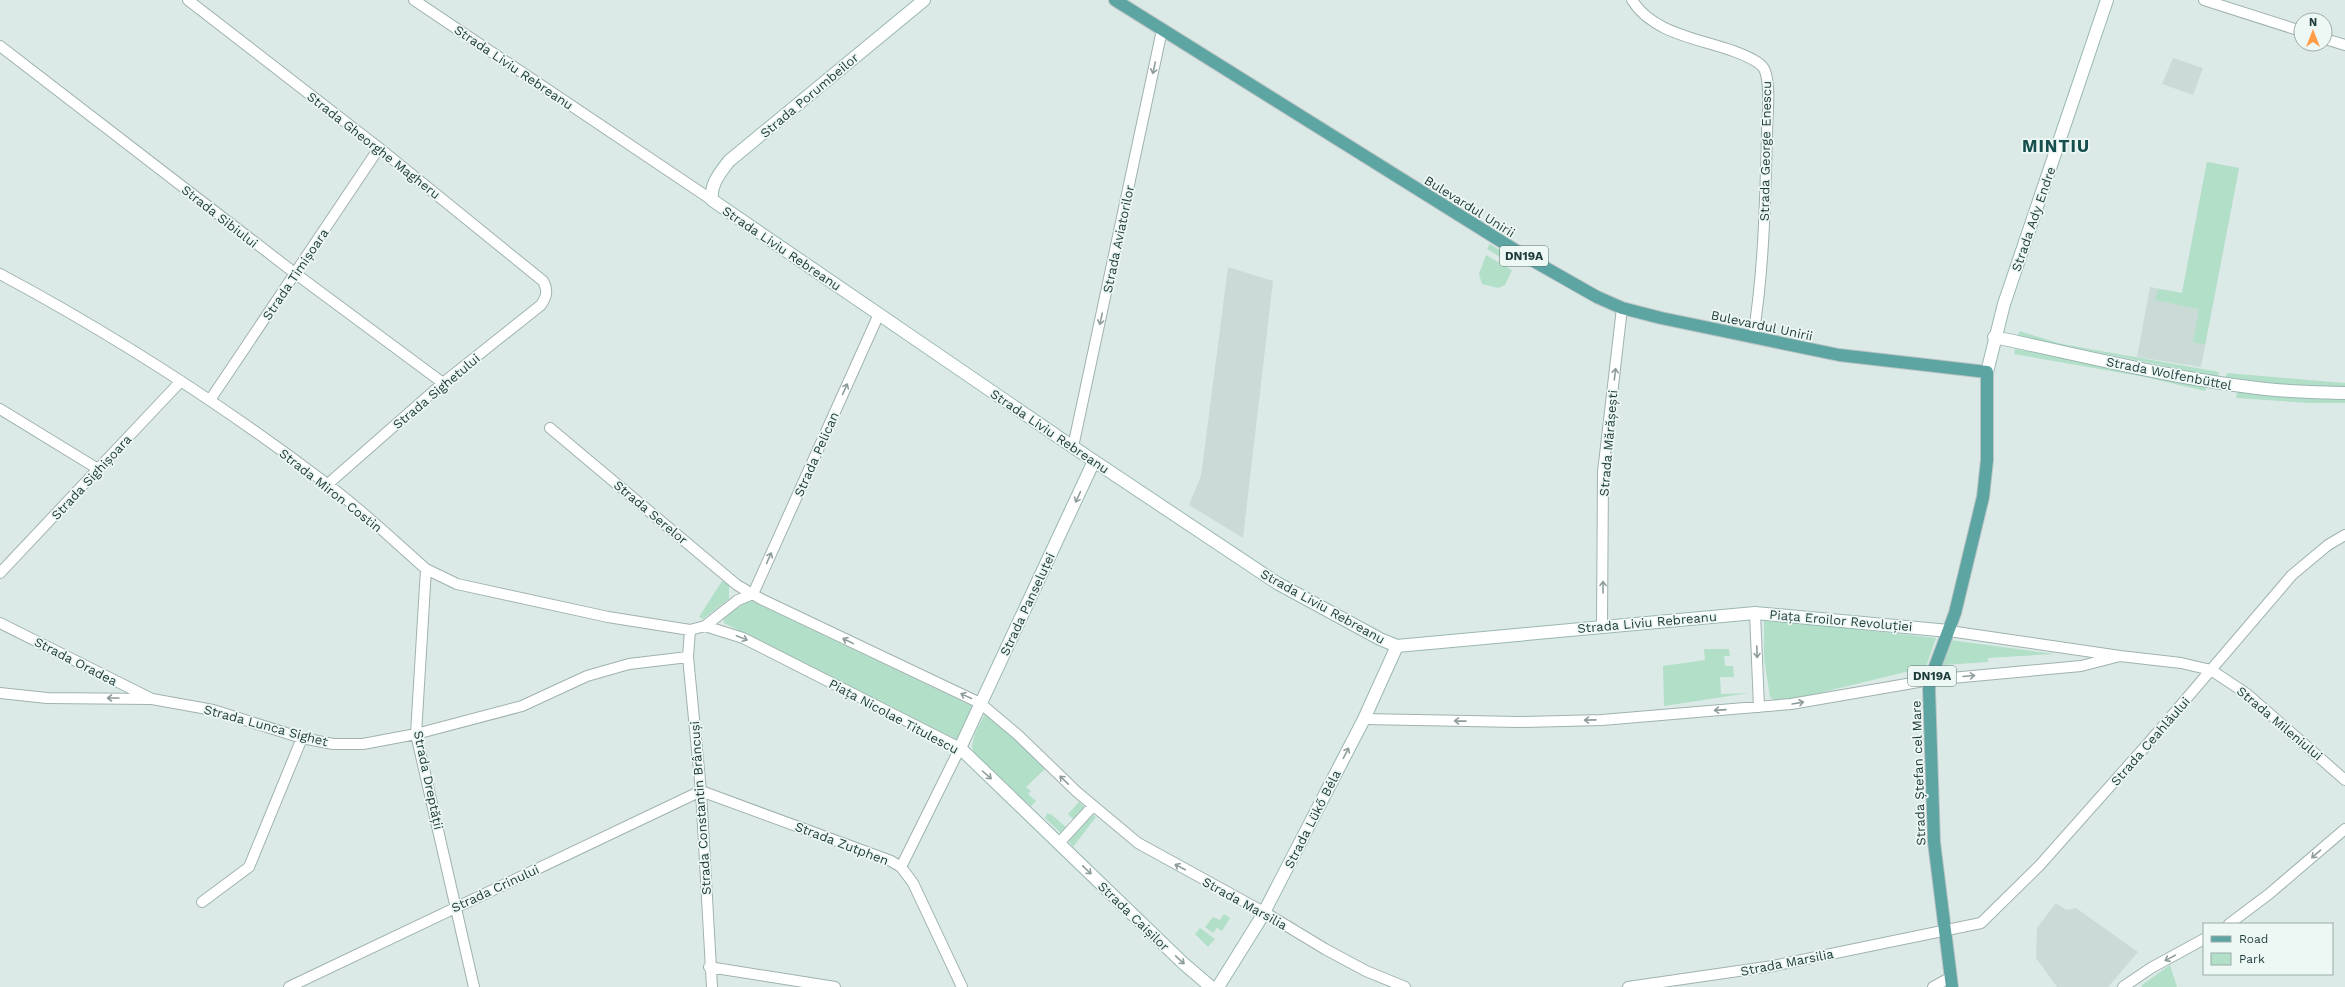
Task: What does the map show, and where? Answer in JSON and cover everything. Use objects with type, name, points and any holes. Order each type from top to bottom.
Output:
[{"type":"main road","name":"Strada Porumbeilor","points":[[712,200],[711,191],[714,183],[729,161],[924,0]]},
{"type":"main road","name":"Bulevardul Unirii","points":[[1115,0],[1523,255],[1596,297],[1622,308],[1839,355],[1987,372]]},
{"type":"main road","name":"Strada Ady Endre","points":[[1987,372],[1994,337],[2004,304],[2107,0]]},
{"type":"main road","name":"Strada Liviu Rebreanu","points":[[712,200],[1073,448],[1277,583],[1380,639],[1397,646],[1755,613]]},
{"type":"main road","name":"Strada Wolfenbüttel","points":[[1994,337],[2128,366],[2225,384],[2258,388],[2345,393]]},
{"type":"main road","name":"Strada Ștefan cel Mare","points":[[1952,982],[1934,842],[1930,680],[1949,630],[1983,497],[1987,460],[1987,372]]},
{"type":"main road","name":"Strada Panseluței","points":[[960,748],[1094,461]]},
{"type":"main road","name":"Piața Eroilor Revoluției","points":[[1755,613],[1949,630]]},
{"type":"main road","name":"Strada Lükő Béla","points":[[1218,987],[1264,912],[1364,719],[1397,646]]},
{"type":"main road","name":"Piața Nicolae Titulescu","points":[[960,748],[1059,843]]},
{"type":"main road","name":"Strada Caișilor","points":[[1059,843],[1183,963],[1211,987]]},
{"type":"street","name":"Strada Gheorghe Magheru","points":[[188,0],[380,148],[542,281],[546,287],[545,299]]},
{"type":"street","name":"Strada Liviu Rebreanu","points":[[414,0],[712,200]]},
{"type":"street","name":"Strada George Enescu","points":[[1632,0],[1637,8],[1655,23],[1744,56],[1759,63],[1765,70],[1767,106],[1762,272],[1753,337]]},
{"type":"street","points":[[2204,0],[2293,28]]},
{"type":"street","name":"Strada Aviatorilor","points":[[1073,448],[1162,30]]},
{"type":"street","points":[[2333,41],[2345,45]]},
{"type":"street","name":"Strada Sibiului","points":[[0,46],[296,274],[442,383]]},
{"type":"street","name":"Strada Timișoara","points":[[210,400],[380,148]]},
{"type":"street","name":"Strada Miron Costin","points":[[0,274],[50,300],[210,400],[328,484],[426,569],[457,584],[608,617],[690,630]]},
{"type":"street","name":"Strada Sighetului","points":[[328,484],[442,383],[541,305],[545,299]]},
{"type":"street","name":"Strada Mărășești","points":[[1602,626],[1604,472],[1622,308]]},
{"type":"street","name":"Strada Pelican","points":[[753,594],[879,314]]},
{"type":"street","name":"Strada Sighișoara","points":[[0,573],[181,381]]},
{"type":"street","points":[[0,409],[98,469]]},
{"type":"street","name":"Strada Serelor","points":[[550,428],[738,585],[753,594]]},
{"type":"street","name":"Strada Ceahlăului","points":[[1945,931],[1981,923],[2026,881],[2292,575],[2328,545],[2345,535]]},
{"type":"street","name":"Strada Dreptății","points":[[426,569],[416,734],[474,987]]},
{"type":"street","points":[[690,630],[705,626],[738,600],[753,594],[980,703],[1018,735],[1093,806],[1059,843]]},
{"type":"street","name":"Piața Eroilor Revoluției","points":[[1755,613],[1759,707],[1791,704],[1930,680],[2081,666],[2120,656]]},
{"type":"street","name":"Strada Oradea","points":[[0,623],[152,699]]},
{"type":"street","name":"Piața Nicolae Titulescu","points":[[705,626],[743,638],[960,748]]},
{"type":"street","name":"Strada Constantin Brâncuși","points":[[690,630],[688,657],[701,791],[709,967],[712,987]]},
{"type":"street","name":"Piața Eroilor Revoluției","points":[[1949,630],[2120,656],[2181,663],[2211,670]]},
{"type":"street","name":"Strada Lunca Sighet","points":[[0,693],[46,698],[152,699],[213,710],[302,738],[333,744],[363,744],[416,734],[522,706],[587,676],[629,664],[688,657]]},
{"type":"street","name":"Strada Mileniului","points":[[2211,670],[2247,694],[2345,780]]},
{"type":"street","points":[[1364,719],[1519,722],[1602,720],[1759,707]]},
{"type":"street","points":[[202,902],[249,867],[302,738]]},
{"type":"street","points":[[901,867],[960,748]]},
{"type":"street","name":"Strada Zutphen","points":[[701,791],[891,860],[901,867],[913,883],[962,987]]},
{"type":"street","name":"Strada Crinului","points":[[289,987],[456,906],[701,791]]},
{"type":"street","name":"Strada Marsilia","points":[[1093,806],[1138,843],[1264,912],[1325,949],[1366,971],[1405,987]]},
{"type":"street","points":[[2230,923],[2269,894],[2345,829]]},
{"type":"street","name":"Strada Marsilia","points":[[1628,987],[1773,966],[1945,931]]},
{"type":"street","points":[[2123,987],[2151,968],[2203,940]]},
{"type":"street","points":[[709,967],[835,987]]},
{"type":"street","points":[[1933,987],[1952,982]]},
{"type":"shaded area","points":[[2173,58],[2203,68],[2193,95],[2162,84]]},
{"type":"shaded area","points":[[2207,162],[2239,168],[2201,367],[2137,357],[2150,287],[2182,293]]},
{"type":"shaded area","points":[[1228,267],[1273,281],[1243,538],[1189,505],[1201,476]]},
{"type":"shaded area","points":[[2056,903],[2066,910],[2076,908],[2138,952],[2108,987],[2057,987],[2036,958],[2037,928]]},
{"type":"green space","points":[[2207,162],[2239,168],[2205,345],[2193,342],[2199,309],[2155,300],[2158,289],[2182,293]]},
{"type":"green space","points":[[1490,244],[1514,259],[1513,265],[1487,249]]},
{"type":"green space","points":[[1486,255],[1512,270],[1505,285],[1498,288],[1482,284],[1479,274]]},
{"type":"green space","points":[[2019,331],[2062,344],[2219,372],[2218,377],[2018,336]]},
{"type":"green space","points":[[2015,349],[2207,385],[2205,391],[2145,377],[2014,354]]},
{"type":"green space","points":[[2227,373],[2345,383],[2345,388],[2265,383],[2226,377]]},
{"type":"green space","points":[[2237,392],[2345,399],[2345,403],[2309,403],[2236,398]]},
{"type":"green space","points":[[722,581],[729,584],[729,599],[703,619],[699,617]]},
{"type":"green space","points":[[750,600],[972,706],[957,740],[724,623],[723,617]]},
{"type":"green space","points":[[1764,621],[1791,622],[1936,638],[1926,667],[1778,703],[1770,697],[1764,658]]},
{"type":"green space","points":[[1950,640],[2055,654],[1988,658],[1988,662],[1943,665]]},
{"type":"green space","points":[[1704,649],[1729,649],[1730,656],[1724,656],[1725,666],[1733,666],[1734,677],[1720,677],[1721,694],[1749,693],[1664,706],[1663,666],[1705,660]]},
{"type":"green space","points":[[986,712],[1017,739],[1046,768],[1026,787],[1031,791],[1028,794],[1036,801],[1031,806],[976,761],[972,746],[975,733]]},
{"type":"green space","points":[[1079,802],[1086,808],[1074,820],[1068,814]]},
{"type":"green space","points":[[1047,813],[1052,815],[1067,828],[1062,834],[1045,818]]},
{"type":"green space","points":[[1092,814],[1096,817],[1073,847],[1067,839]]},
{"type":"green space","points":[[1224,914],[1230,918],[1222,931],[1217,928],[1213,933],[1205,927],[1213,917],[1220,920]]},
{"type":"green space","points":[[1200,928],[1215,939],[1208,947],[1195,934]]},
{"type":"green space","points":[[2170,965],[2177,987],[2142,987],[2142,985]]},
{"type":"district","name":"MINTIU","points":[[2056,146]]}]
